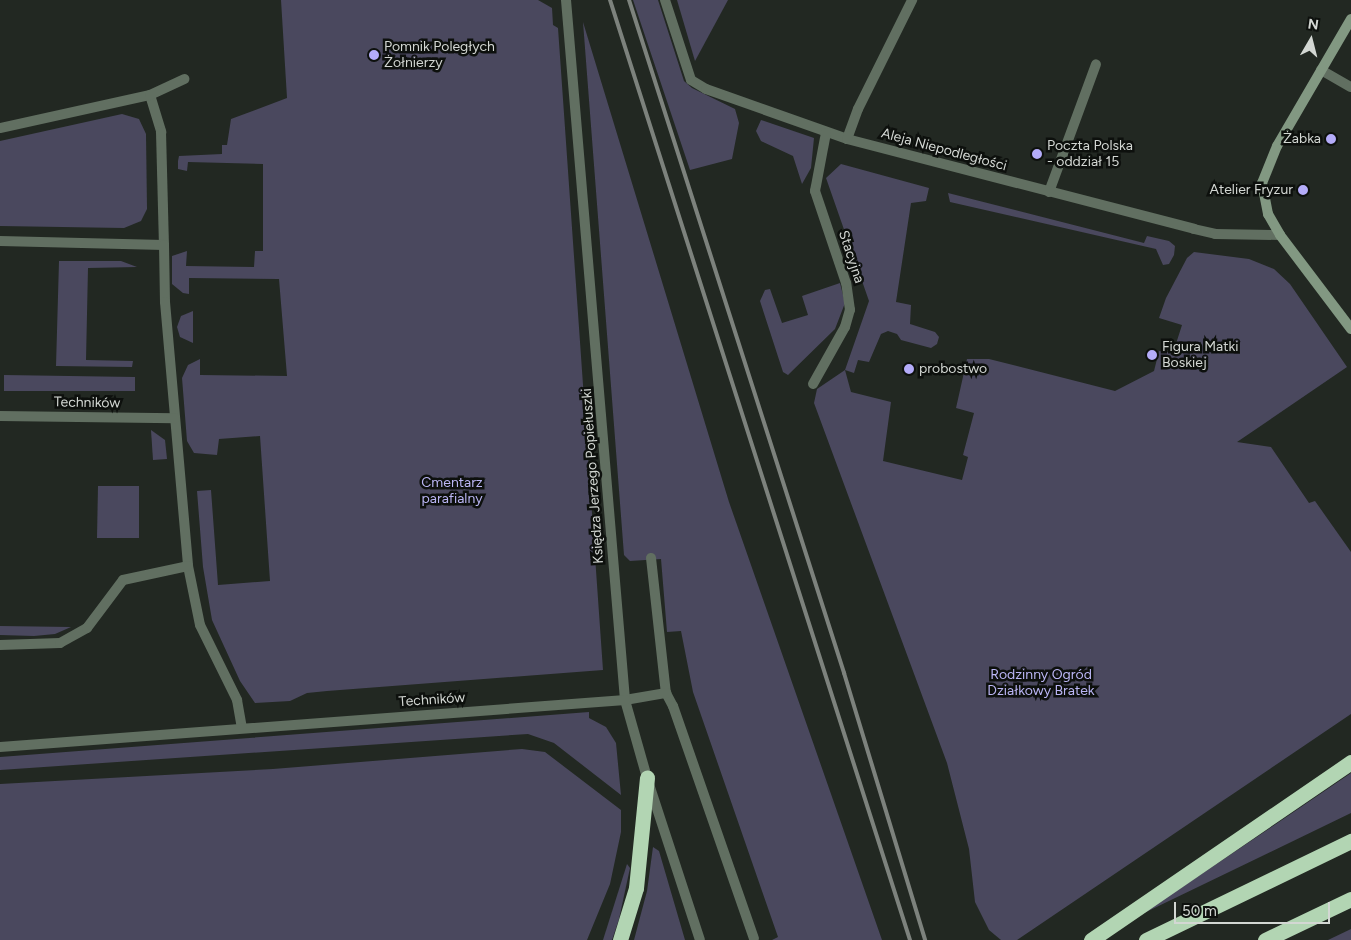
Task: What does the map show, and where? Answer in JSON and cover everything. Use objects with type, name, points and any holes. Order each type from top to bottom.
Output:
[{"type":"highway","points":[[1091,940],[1351,762]]},
{"type":"highway","points":[[620,940],[636,888],[646,778]]},
{"type":"highway","points":[[1146,940],[1351,841]]},
{"type":"highway","points":[[1266,940],[1351,899]]},
{"type":"street","name":"Księdza Jerzego Popiełuszki","points":[[566,0],[625,700],[646,778],[700,940]]},
{"type":"street","name":"Aleja Niepodległości","points":[[665,0],[692,80],[706,89],[826,133],[1049,192],[1215,234],[1280,235]]},
{"type":"street","points":[[847,139],[858,108],[912,0]]},
{"type":"street","points":[[1351,19],[1277,146],[1262,183],[1268,214],[1280,235],[1351,329]]},
{"type":"street","points":[[1049,192],[1096,64]]},
{"type":"street","points":[[1321,70],[1351,87]]},
{"type":"street","points":[[0,128],[150,95],[185,79]]},
{"type":"street","points":[[150,95],[161,132],[164,245],[175,418],[188,566],[200,625],[237,700],[242,728]]},
{"type":"street","name":"Stacyjna","points":[[812,384],[845,327],[850,310],[846,283],[815,191],[826,133]]},
{"type":"street","points":[[0,241],[164,245]]},
{"type":"street","name":"Techników","points":[[0,416],[175,418]]},
{"type":"street","points":[[651,558],[666,693],[673,706],[754,938]]},
{"type":"street","points":[[0,646],[60,643],[92,623],[115,586],[123,580],[188,566]]},
{"type":"street","name":"Techników","points":[[0,747],[625,700],[666,693]]},
{"type":"green space","name":"Cmentarz parafialny","points":[[281,0],[538,0],[552,8],[553,25],[558,28],[603,670],[327,691],[307,693],[290,701],[255,703],[240,681],[212,620],[203,567],[197,491],[211,490],[218,585],[270,581],[260,436],[219,439],[217,455],[194,453],[187,441],[182,378],[188,365],[200,359],[200,375],[287,376],[279,279],[189,278],[189,294],[183,293],[172,284],[172,256],[187,251],[186,266],[254,267],[255,251],[263,251],[263,164],[188,162],[187,171],[178,169],[178,161],[179,156],[222,154],[222,145],[227,145],[231,119],[287,98]]},
{"type":"green space","points":[[633,0],[658,0],[684,81],[692,88],[735,109],[739,123],[732,159],[690,170]]},
{"type":"green space","points":[[677,0],[728,0],[695,61]]},
{"type":"green space","points":[[583,22],[729,502],[882,940],[772,940],[778,937],[693,692],[681,631],[667,632],[661,559],[630,561],[624,555]]},
{"type":"green space","points":[[122,114],[139,119],[146,134],[147,209],[141,221],[124,228],[0,226],[0,141]]},
{"type":"green space","points":[[761,120],[814,138],[811,168],[802,184],[793,156],[761,141],[756,131]]},
{"type":"green space","points":[[841,164],[929,188],[926,201],[911,203],[896,302],[911,305],[910,324],[935,332],[939,337],[937,344],[931,348],[901,340],[897,334],[888,331],[881,334],[869,362],[858,360],[854,373],[845,370],[869,301],[826,178]]},
{"type":"green space","points":[[948,193],[1144,243],[1147,236],[1169,241],[1175,246],[1174,255],[1169,264],[1163,265],[1156,249],[950,202]]},
{"type":"green space","name":"Rodzinny Ogród Działkowy Bratek","points":[[1194,252],[1249,259],[1274,269],[1290,284],[1347,367],[1237,442],[1271,447],[1309,503],[1315,501],[1351,552],[1351,714],[1017,940],[1001,940],[989,930],[975,902],[969,849],[947,763],[814,403],[817,389],[845,370],[851,392],[891,402],[883,461],[962,480],[968,457],[963,455],[974,413],[956,408],[967,359],[989,359],[1115,391],[1154,371],[1159,351],[1173,353],[1182,325],[1159,318],[1166,298],[1187,258]]},
{"type":"green space","points":[[59,261],[121,261],[137,267],[88,268],[86,360],[133,361],[132,367],[56,366]]},
{"type":"green space","points":[[840,283],[845,303],[835,329],[788,375],[783,372],[760,301],[765,290],[770,289],[782,323],[808,315],[802,296]]},
{"type":"green space","points":[[193,311],[193,343],[180,337],[177,327],[181,316]]},
{"type":"green space","points":[[4,375],[135,377],[135,391],[4,391]]},
{"type":"green space","points":[[151,430],[165,440],[167,459],[153,460]]},
{"type":"green space","points":[[98,486],[139,486],[139,538],[97,538]]},
{"type":"green space","points":[[0,626],[71,627],[55,634],[34,636],[0,635]]},
{"type":"green space","points":[[589,712],[589,718],[606,727],[616,743],[621,795],[554,743],[528,734],[0,770],[0,757]]},
{"type":"green space","points":[[522,749],[545,752],[621,810],[621,832],[610,884],[587,940],[0,940],[0,784],[273,769]]},
{"type":"green space","points":[[1351,773],[1351,813],[1142,914],[1276,824]]},
{"type":"green space","points":[[653,847],[659,851],[685,940],[634,940],[647,891]]},
{"type":"green space","points":[[627,864],[630,868],[619,919],[612,940],[603,940]]},
{"type":"green space","points":[[1351,929],[1351,940],[1328,940]]},
{"type":"railway","points":[[610,0],[910,940]]},
{"type":"railway","points":[[629,0],[844,673],[925,940]]},
{"type":"place","name":"Pomnik Poległych Żołnierzy","points":[[374,55]]},
{"type":"place","name":"Żabka","points":[[1331,139]]},
{"type":"place","name":"Poczta Polska - oddział 15","points":[[1037,154]]},
{"type":"place","name":"Atelier Fryzur","points":[[1303,190]]},
{"type":"place","name":"Figura Matki Boskiej","points":[[1152,355]]},
{"type":"place","name":"probostwo","points":[[909,369]]}]
